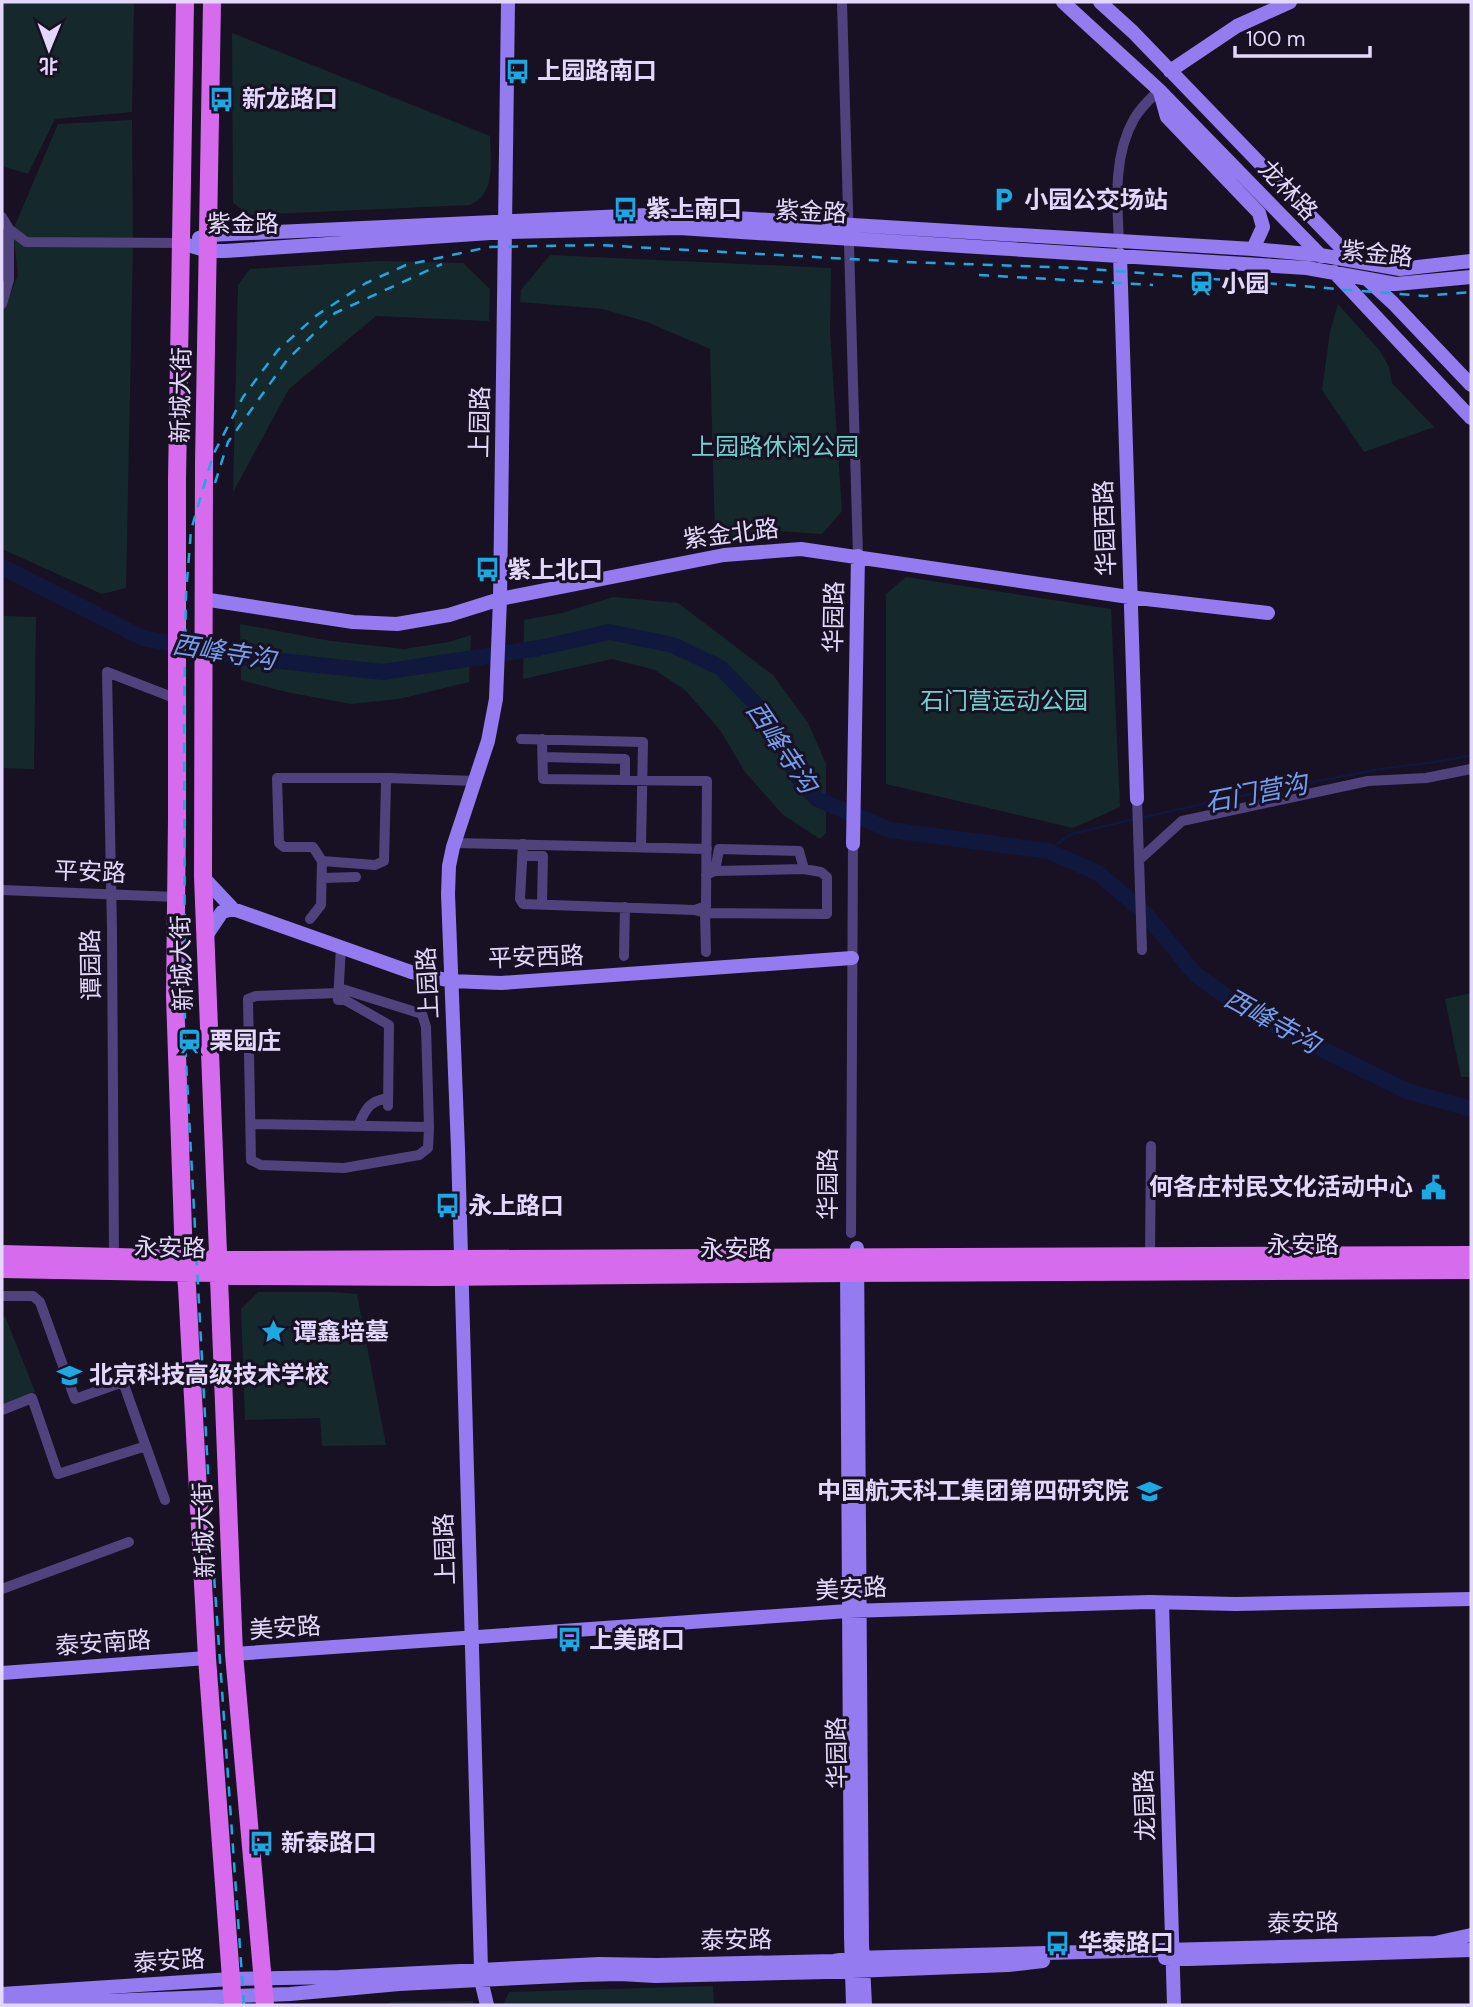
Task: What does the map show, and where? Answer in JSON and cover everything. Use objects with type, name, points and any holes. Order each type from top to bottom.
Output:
[{"type":"main road","name":"新城大街","points":[[185,2],[176,674],[175,996],[184,1266],[207,1658],[232,1993]]},
{"type":"main road","name":"新城大街","points":[[212,2],[203,599],[203,877],[234,1654],[264,1993]]},
{"type":"main road","points":[[182,179],[187,185],[200,188],[210,177]]},
{"type":"main road","points":[[181,293],[197,289],[207,297]]},
{"type":"main road","name":"永安路","points":[[2,1254],[114,1258],[184,1266]]},
{"type":"main road","name":"永安路","points":[[2,1269],[218,1267],[231,1276],[852,1260],[1471,1255]]},
{"type":"main road","name":"永安路","points":[[852,1260],[1471,1270]]},
{"type":"street","name":"上园路","points":[[487,2005],[481,1974],[448,894],[449,866],[454,843],[493,723],[496,691],[500,599],[508,2]]},
{"type":"street","name":"华园路","points":[[842,2],[858,556],[851,1233]]},
{"type":"street","name":"龙林路","points":[[1063,2],[1159,90],[1320,256],[1471,418]]},
{"type":"street","name":"龙林路","points":[[1100,2],[1170,71],[1471,385]]},
{"type":"street","points":[[1170,71],[1237,26],[1290,2]]},
{"type":"street","name":"华园西路","points":[[1136,799],[1118,183],[1121,156],[1133,120],[1159,90]]},
{"type":"street","points":[[1159,90],[1167,117],[1259,213],[1263,227],[1253,249]]},
{"type":"street","name":"紫金路","points":[[181,243],[505,227],[648,215],[736,218],[848,231],[1120,249],[1307,268],[1404,284],[1471,277]]},
{"type":"street","points":[[2,217],[9,229],[26,242],[181,243]]},
{"type":"street","points":[[2,304],[9,280],[9,229]]},
{"type":"street","name":"紫金路","points":[[1120,249],[1253,249],[1353,260],[1400,269],[1471,261]]},
{"type":"street","name":"紫金北路","points":[[203,599],[353,622],[397,624],[449,615],[500,599],[734,553],[802,549],[1129,597],[1268,613]]},
{"type":"street","name":"谭园路","points":[[114,1258],[107,673],[177,699]]},
{"type":"street","points":[[521,739],[643,742],[641,847]]},
{"type":"street","points":[[542,739],[543,779],[706,781],[707,849],[711,873]]},
{"type":"street","points":[[543,757],[625,759],[625,780]]},
{"type":"street","points":[[268,767],[277,778],[279,843],[284,847],[313,847],[323,861],[321,905],[310,919]]},
{"type":"street","points":[[1139,860],[1182,821],[1368,781],[1426,778],[1471,769]]},
{"type":"street","points":[[277,778],[475,780]]},
{"type":"street","points":[[323,861],[375,864],[384,861],[386,783],[389,778]]},
{"type":"street","points":[[1136,799],[1142,950]]},
{"type":"street","points":[[454,843],[707,849]]},
{"type":"street","points":[[523,844],[520,899],[523,904],[700,912],[827,914],[827,877],[821,872],[804,869],[711,873]]},
{"type":"street","points":[[700,912],[706,906],[711,873],[719,849],[799,850],[804,869]]},
{"type":"street","points":[[522,856],[543,856],[542,904]]},
{"type":"street","points":[[203,877],[233,909],[222,912],[206,936]]},
{"type":"street","points":[[323,878],[356,877]]},
{"type":"street","name":"平安路","points":[[2,890],[176,897]]},
{"type":"street","points":[[624,956],[625,907]]},
{"type":"street","name":"平安西路","points":[[233,909],[411,972],[451,981],[501,982],[852,958]]},
{"type":"street","points":[[700,912],[706,952]]},
{"type":"street","points":[[341,947],[338,1000],[345,1000],[389,1025],[388,1102],[376,1100],[369,1105],[359,1124]]},
{"type":"street","points":[[339,990],[422,1014],[426,1027],[429,1127],[428,1148],[419,1155],[344,1168],[261,1165],[251,1160],[252,1124],[248,999],[256,996],[339,990]]},
{"type":"street","points":[[252,1124],[429,1127]]},
{"type":"street","points":[[1150,1257],[1151,1146]]},
{"type":"street","name":"华园路","points":[[852,1260],[858,1964],[853,2005]]},
{"type":"street","points":[[2,1296],[33,1297],[40,1302],[75,1399],[123,1382],[165,1500]]},
{"type":"street","points":[[2,1410],[32,1398],[58,1474],[146,1446]]},
{"type":"street","points":[[2,1589],[128,1542]]},
{"type":"street","name":"美安路","points":[[234,1654],[853,1611],[1149,1602],[1162,1604],[1471,1599]]},
{"type":"street","name":"龙园路","points":[[1162,1604],[1174,2005]]},
{"type":"street","name":"泰安南路","points":[[2,1673],[207,1658]]},
{"type":"street","name":"泰安路","points":[[2,1994],[351,1990],[481,1974],[599,1964],[834,1961],[858,1964],[1172,1954],[1435,1943],[1471,1935]]},
{"type":"street","name":"泰安路","points":[[1172,1954],[1471,1950]]},
{"type":"street","name":"华园路","points":[[858,1964],[865,2005]]},
{"type":"street","name":"泰安路","points":[[2,2005],[232,1993]]},
{"type":"green space","points":[[2,2],[134,2],[132,112],[55,119],[28,174],[2,166]]},
{"type":"green space","points":[[232,33],[490,136],[491,165],[485,193],[470,205],[250,215],[233,203]]},
{"type":"green space","points":[[132,120],[133,246],[126,588],[102,594],[2,549],[2,305],[6,305],[18,275],[13,230],[58,124]]},
{"type":"green space","name":"上园路休闲公园","points":[[550,255],[831,268],[830,333],[842,511],[822,534],[778,531],[715,537],[710,349],[647,322],[603,309],[520,302],[521,290]]},
{"type":"green space","points":[[379,261],[463,263],[490,289],[489,321],[376,316],[289,389],[233,492],[238,285],[250,269]]},
{"type":"green space","points":[[1338,304],[1380,351],[1389,367],[1392,383],[1434,427],[1364,452],[1322,390],[1330,332]]},
{"type":"green space","name":"石门营运动公园","points":[[906,577],[1111,609],[1120,807],[1073,828],[886,784],[886,594]]},
{"type":"green space","points":[[613,597],[678,603],[773,675],[808,723],[826,764],[826,833],[820,839],[782,814],[745,772],[720,730],[686,691],[655,670],[612,659],[523,679],[524,620],[562,613]]},
{"type":"green space","points":[[2,616],[36,617],[34,769],[2,768]]},
{"type":"green space","points":[[240,624],[331,641],[404,649],[449,642],[471,635],[469,682],[399,699],[351,704],[286,692],[241,680]]},
{"type":"green space","points":[[1471,993],[1471,1077],[1461,1077],[1445,999]]},
{"type":"green space","points":[[258,1292],[357,1294],[386,1445],[322,1446],[320,1418],[245,1420],[241,1309]]},
{"type":"green space","points":[[5,1316],[35,1392],[2,1405],[2,1318]]},
{"type":"green space","points":[[713,1986],[714,2005],[503,2005],[509,1992]]},
{"type":"green space","points":[[473,2001],[474,2005],[385,2005],[391,2002]]},
{"type":"waterway","name":"西峰寺沟","points":[[2,567],[143,638],[234,656],[383,672],[539,648],[609,632],[673,645],[721,668],[767,716],[800,781],[817,799],[890,830],[1048,851],[1098,873],[1145,913],[1195,974],[1249,1013],[1407,1091],[1471,1109]]},
{"type":"waterway","name":"石门营沟","points":[[1141,818],[1313,782],[1471,755]]},
{"type":"waterway","name":"石门营沟","points":[[1048,851],[1071,834],[1135,819]]},
{"type":"railway","points":[[244,2005],[212,1547],[185,1041],[184,714],[186,594],[191,530],[213,455],[243,397],[278,350],[317,315],[366,283],[406,265],[489,247],[598,245],[905,262],[1079,268],[1424,296],[1471,292]]},
{"type":"railway","points":[[215,483],[228,442],[287,360],[335,313],[442,264]]},
{"type":"railway","points":[[979,275],[1153,285]]},
{"type":"place","name":"上园路南口","points":[[517,71]]},
{"type":"place","name":"新龙路口","points":[[222,99]]},
{"type":"place","name":"小园公交场站","points":[[1004,200]]},
{"type":"place","name":"紫上南口","points":[[626,209]]},
{"type":"place","name":"小园","points":[[1201,284]]},
{"type":"place","name":"紫上北口","points":[[487,570]]},
{"type":"place","name":"栗园庄","points":[[189,1041]]},
{"type":"place","name":"何各庄村民文化活动中心","points":[[1433,1187]]},
{"type":"place","name":"永上路口","points":[[448,1206]]},
{"type":"place","name":"谭鑫培墓","points":[[273,1332]]},
{"type":"place","name":"北京科技高级技术学校","points":[[69,1375]]},
{"type":"place","name":"中国航天科工集团第四研究院","points":[[1149,1491]]},
{"type":"place","name":"上美路口","points":[[569,1640]]},
{"type":"place","name":"新泰路口","points":[[261,1843]]},
{"type":"place","name":"华泰路口","points":[[1058,1943]]}]
